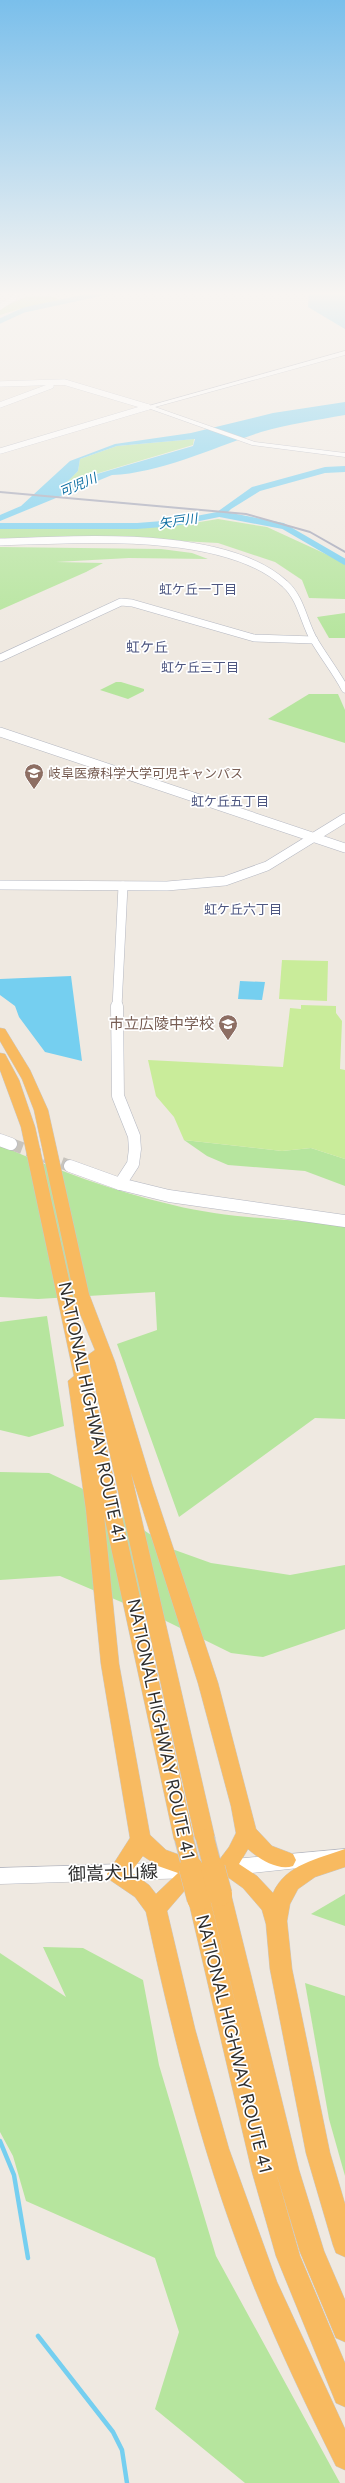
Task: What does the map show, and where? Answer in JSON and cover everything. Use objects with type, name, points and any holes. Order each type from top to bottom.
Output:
[{"type":"highway","name":"NATIONAL HIGHWAY ROUTE 41","points":[[0,1032],[16,1054],[32,1084],[41,1110],[205,1838],[209,1896],[264,2172],[288,2256],[345,2394]]},
{"type":"highway","name":"NATIONAL HIGHWAY ROUTE 41","points":[[0,1057],[12,1080],[28,1127],[63,1281],[184,1839],[209,1896],[287,2170],[312,2252],[345,2329]]},
{"type":"highway","points":[[63,1281],[95,1510],[110,1664],[140,1838],[147,1848],[161,1859],[198,1870]]},
{"type":"highway","points":[[82,1294],[107,1362],[143,1484],[208,1683],[241,1806],[246,1833],[265,1852],[286,1860]]},
{"type":"highway","points":[[246,1833],[236,1853],[223,1868],[235,1871],[262,1893],[271,1906],[277,1924]]},
{"type":"highway","points":[[140,1838],[136,1849],[117,1874],[142,1891],[156,1909],[168,1964],[216,2143],[243,2227],[309,2383],[345,2457]]},
{"type":"highway","points":[[345,1857],[291,1881],[283,1890],[278,1904],[277,1924],[281,1969],[318,2152],[345,2245]]},
{"type":"highway","points":[[156,1909],[169,1892],[198,1870]]},
{"type":"main road","points":[[148,407],[244,441],[263,446],[345,455]]},
{"type":"main road","name":"御嵩犬山線","points":[[0,1876],[117,1874],[198,1870],[286,1860],[345,1857]]},
{"type":"street","points":[[0,451],[148,407]]},
{"type":"street","points":[[0,542],[150,542],[189,545],[219,552],[260,567],[285,584],[293,594],[314,640],[345,689]]},
{"type":"street","points":[[0,658],[121,602],[132,603],[254,638],[314,640]]},
{"type":"street","points":[[0,732],[345,848]]},
{"type":"street","points":[[0,885],[192,885],[224,881],[268,866],[345,818]]},
{"type":"street","points":[[120,1184],[133,1164],[135,1149],[134,1136],[118,1096],[116,1018],[123,886]]},
{"type":"street","points":[[70,1166],[120,1184],[190,1200],[345,1221]]},
{"type":"green space","points":[[194,439],[193,445],[65,483],[78,471],[80,459],[117,446]]},
{"type":"green space","points":[[218,519],[267,527],[341,561],[345,565],[345,599],[309,598],[302,580],[275,562],[218,543],[144,539],[0,540],[0,528],[137,528]]},
{"type":"green space","points":[[0,547],[161,549],[192,553],[208,559],[129,558],[56,562],[103,563],[0,610]]},
{"type":"green space","points":[[345,613],[345,638],[329,638],[317,617]]},
{"type":"green space","points":[[116,682],[121,682],[144,689],[144,691],[128,699],[100,690]]},
{"type":"green space","points":[[309,694],[338,694],[345,710],[345,743],[268,719]]},
{"type":"green space","points":[[282,960],[328,961],[327,1001],[279,999]]},
{"type":"green space","points":[[301,1005],[336,1006],[336,1013],[342,1021],[340,1069],[345,1070],[345,1159],[311,1148],[282,1151],[184,1140],[174,1117],[156,1096],[148,1060],[283,1067],[290,1008],[301,1009]]},
{"type":"green space","points":[[184,1140],[282,1151],[311,1148],[345,1159],[345,1186],[305,1171],[228,1165],[207,1156]]},
{"type":"green space","points":[[0,1145],[85,1179],[129,1193],[194,1210],[237,1216],[345,1225],[345,1419],[315,1418],[179,1517],[117,1344],[157,1330],[155,1292],[38,1299],[0,1297]]},
{"type":"green space","points":[[47,1316],[64,1426],[29,1437],[0,1430],[0,1322]]},
{"type":"green space","points":[[0,1472],[49,1473],[81,1488],[172,1549],[211,1563],[290,1575],[345,1565],[345,1629],[263,1657],[231,1653],[166,1621],[60,1576],[0,1580]]},
{"type":"green space","points":[[345,1894],[345,1926],[311,1914]]},
{"type":"green space","points":[[43,1947],[83,1948],[143,1980],[159,2065],[216,2256],[340,2483],[245,2483],[155,2409],[179,2332],[155,2258],[26,2201],[13,2156],[0,2132],[0,1953],[66,1997]]},
{"type":"green space","points":[[305,1983],[345,1996],[345,2176],[329,2119]]},
{"type":"water","name":"可児川","points":[[313,407],[345,407],[345,415],[271,429],[149,470],[112,475],[0,521],[0,515],[21,506],[70,461],[115,444],[191,433],[273,413]],"holes":[[[195,439],[193,446],[66,483],[78,471],[80,459],[117,446]]]},
{"type":"water","points":[[71,976],[82,1061],[45,1052],[19,1017],[15,1006],[0,995],[0,979]]},
{"type":"water","points":[[240,981],[265,982],[262,1000],[238,999]]},
{"type":"waterway","name":"矢戸川","points":[[0,526],[137,526],[175,523],[220,514],[227,507],[256,489],[325,470],[345,469]]},
{"type":"waterway","points":[[220,514],[283,526],[345,562]]},
{"type":"waterway","points":[[0,2141],[14,2175],[28,2258]]},
{"type":"waterway","points":[[38,2336],[113,2432],[122,2450],[127,2483]]},
{"type":"tunnel","points":[[11,1144],[70,1166]]},
{"type":"railway","points":[[0,492],[246,514],[310,532],[345,552]]},
{"type":"place","name":"岐阜医療科学大学可児キャンパス","points":[[34,790]]},
{"type":"place","name":"市立広陵中学校","points":[[228,1041]]},
{"type":"district","name":"虹ケ丘一丁目","points":[[198,589]]},
{"type":"district","name":"虹ケ丘","points":[[147,647]]},
{"type":"district","name":"虹ケ丘三丁目","points":[[200,667]]},
{"type":"district","name":"虹ケ丘五丁目","points":[[230,801]]},
{"type":"district","name":"虹ケ丘六丁目","points":[[243,909]]}]
